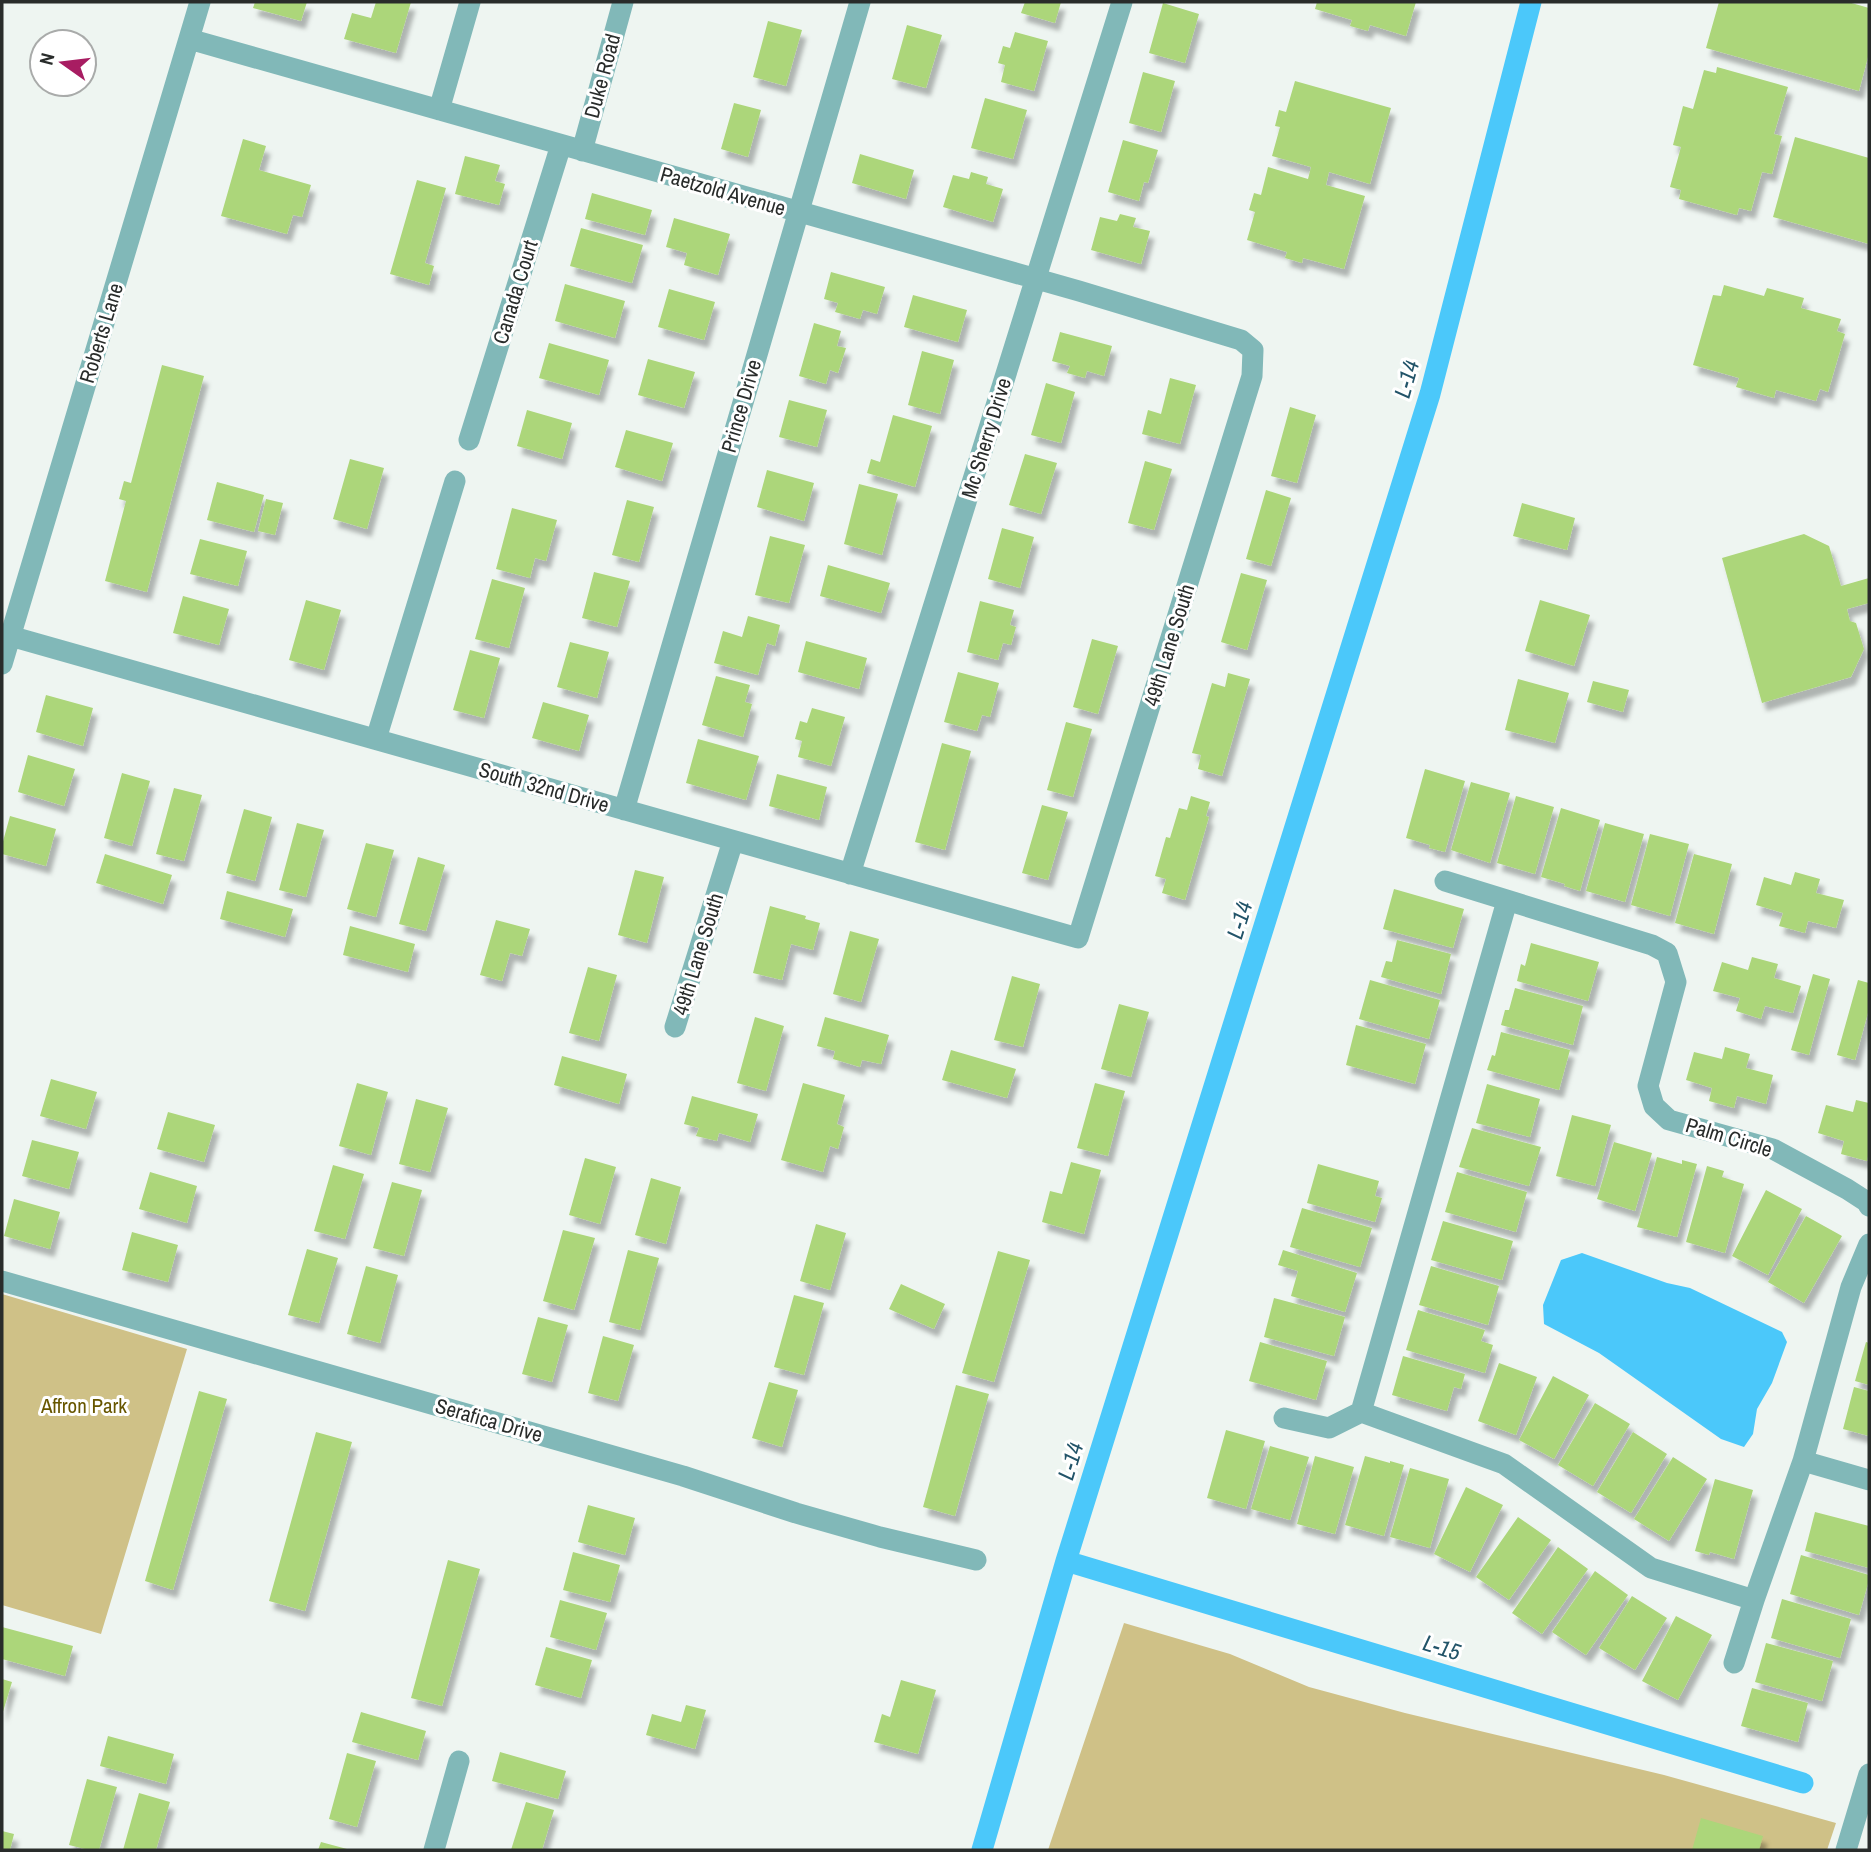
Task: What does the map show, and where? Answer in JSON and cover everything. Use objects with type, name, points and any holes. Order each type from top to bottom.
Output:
[{"type":"street","name":"Roberts Lane","points":[[2,664],[200,2]]},
{"type":"street","points":[[439,110],[470,2]]},
{"type":"street","name":"Duke Road","points":[[571,148],[622,2]]},
{"type":"street","name":"Prince Drive","points":[[624,810],[860,2]]},
{"type":"street","name":"Mc Sherry Drive","points":[[850,874],[1122,2]]},
{"type":"street","name":"Paetzold Avenue","points":[[189,39],[1035,279],[1241,340],[1254,350]]},
{"type":"street","name":"Canada Court","points":[[469,440],[571,148]]},
{"type":"street","name":"49th Lane South","points":[[1078,939],[1252,376],[1254,350]]},
{"type":"street","points":[[376,740],[455,481]]},
{"type":"street","name":"South 32nd Drive","points":[[10,636],[1078,939]]},
{"type":"street","name":"49th Lane South","points":[[675,1027],[733,841]]},
{"type":"street","name":"Palm Circle","points":[[1445,880],[1652,945],[1667,953],[1676,982],[1648,1086],[1654,1106],[1669,1120],[1773,1149],[1847,1189],[1869,1206]]},
{"type":"street","points":[[1361,1412],[1507,901]]},
{"type":"street","points":[[1734,1663],[1803,1461],[1851,1287],[1869,1244]]},
{"type":"street","name":"Serafica Drive","points":[[2,1281],[683,1476],[880,1537],[976,1560]]},
{"type":"street","points":[[1284,1418],[1329,1428],[1361,1412],[1504,1464],[1651,1568],[1754,1600]]},
{"type":"street","points":[[1803,1461],[1869,1480]]},
{"type":"street","points":[[434,1850],[459,1761]]},
{"type":"street","points":[[1846,1850],[1869,1774]]},
{"type":"green space","name":"Affron Park","points":[[2,1294],[187,1349],[101,1634],[2,1605]]},
{"type":"green space","points":[[1124,1623],[1230,1654],[1309,1687],[1405,1713],[1664,1775],[1836,1823],[1827,1850],[1048,1850]]},
{"type":"water","points":[[1582,1253],[1667,1283],[1690,1288],[1782,1332],[1787,1342],[1772,1383],[1757,1409],[1753,1434],[1744,1447],[1721,1439],[1599,1353],[1544,1324],[1543,1305],[1561,1260]]},
{"type":"building","points":[[255,2],[307,2],[301,21],[253,8]]},
{"type":"building","points":[[376,2],[411,2],[396,53],[344,39],[352,13],[371,18]]},
{"type":"building","points":[[1025,2],[1061,2],[1055,23],[1021,13]]},
{"type":"building","points":[[1317,2],[1416,2],[1406,36],[1370,25],[1368,31],[1350,26],[1352,20],[1315,9]]},
{"type":"building","points":[[1719,2],[1848,2],[1869,8],[1869,53],[1859,91],[1706,48]]},
{"type":"building","points":[[1163,3],[1199,14],[1185,63],[1149,53]]},
{"type":"building","points":[[768,21],[802,30],[786,86],[753,77]]},
{"type":"building","points":[[907,25],[942,35],[926,88],[892,79]]},
{"type":"building","points":[[1015,32],[1048,41],[1034,91],[1001,82],[1005,65],[998,63],[1003,46],[1010,48]]},
{"type":"building","points":[[1717,67],[1788,87],[1774,134],[1782,136],[1772,174],[1762,172],[1751,211],[1739,208],[1737,215],[1679,199],[1681,190],[1670,187],[1681,147],[1673,145],[1683,106],[1693,109],[1704,70],[1716,73]]},
{"type":"building","points":[[1143,72],[1175,81],[1161,132],[1129,123]]},
{"type":"building","points":[[1295,81],[1391,108],[1370,184],[1329,172],[1326,185],[1365,196],[1344,269],[1303,258],[1302,263],[1285,258],[1287,252],[1247,240],[1255,212],[1249,210],[1254,193],[1261,195],[1268,167],[1308,179],[1311,167],[1272,156],[1280,127],[1275,126],[1279,110],[1286,112]]},
{"type":"building","points":[[985,98],[1027,110],[1013,159],[971,148]]},
{"type":"building","points":[[734,103],[761,110],[748,157],[721,149]]},
{"type":"building","points":[[1795,137],[1869,158],[1869,244],[1773,217]]},
{"type":"building","points":[[243,139],[266,146],[259,170],[311,185],[302,217],[293,215],[287,234],[221,216]]},
{"type":"building","points":[[1123,140],[1158,150],[1148,183],[1144,182],[1139,201],[1108,192]]},
{"type":"building","points":[[860,154],[914,170],[906,199],[852,183]]},
{"type":"building","points":[[465,156],[500,165],[495,181],[505,184],[499,205],[455,194]]},
{"type":"building","points":[[971,172],[988,177],[986,184],[1003,189],[993,222],[943,207],[953,175],[969,179]]},
{"type":"building","points":[[417,180],[446,188],[425,263],[434,266],[429,285],[390,274]]},
{"type":"building","points":[[592,193],[652,210],[645,235],[585,219]]},
{"type":"building","points":[[1120,214],[1136,218],[1133,227],[1150,231],[1141,264],[1091,250],[1100,217],[1117,221]]},
{"type":"building","points":[[674,218],[730,234],[718,275],[684,265],[687,253],[666,247]]},
{"type":"building","points":[[581,228],[643,245],[632,283],[570,266]]},
{"type":"building","points":[[831,272],[885,287],[877,314],[863,310],[860,319],[835,312],[838,303],[824,299]]},
{"type":"building","points":[[565,284],[625,301],[615,338],[555,321]]},
{"type":"building","points":[[1724,285],[1764,296],[1767,288],[1804,298],[1801,308],[1841,319],[1837,331],[1845,334],[1828,392],[1820,389],[1816,401],[1776,390],[1774,398],[1736,387],[1739,378],[1693,365],[1713,295],[1721,296]]},
{"type":"building","points":[[669,289],[715,302],[704,340],[658,327]]},
{"type":"building","points":[[913,295],[967,310],[958,342],[904,327]]},
{"type":"building","points":[[814,323],[841,331],[837,346],[846,348],[838,373],[830,370],[826,384],[799,376]]},
{"type":"building","points":[[1060,332],[1112,346],[1104,376],[1087,371],[1085,378],[1067,373],[1070,366],[1052,361]]},
{"type":"building","points":[[549,343],[609,360],[599,395],[539,378]]},
{"type":"building","points":[[922,351],[954,360],[940,414],[908,405]]},
{"type":"building","points":[[648,359],[695,372],[684,408],[638,395]]},
{"type":"building","points":[[162,365],[204,376],[147,592],[105,581],[126,501],[119,499],[124,481],[131,483]]},
{"type":"building","points":[[1170,378],[1196,385],[1180,444],[1142,434],[1148,410],[1161,414]]},
{"type":"building","points":[[1046,383],[1075,392],[1061,443],[1031,435]]},
{"type":"building","points":[[789,400],[827,410],[817,447],[779,437]]},
{"type":"building","points":[[1290,407],[1316,415],[1297,483],[1271,476]]},
{"type":"building","points":[[527,410],[572,423],[562,459],[517,446]]},
{"type":"building","points":[[893,415],[932,426],[915,487],[867,473],[871,459],[880,462]]},
{"type":"building","points":[[626,430],[673,443],[662,481],[615,467]]},
{"type":"building","points":[[1025,454],[1057,463],[1041,514],[1009,505]]},
{"type":"building","points":[[350,459],[384,468],[367,529],[333,519]]},
{"type":"building","points":[[1145,461],[1172,469],[1154,530],[1128,523]]},
{"type":"building","points":[[767,470],[814,483],[804,521],[757,507]]},
{"type":"building","points":[[217,482],[264,495],[254,532],[207,520]]},
{"type":"building","points":[[859,484],[898,494],[882,555],[844,544]]},
{"type":"building","points":[[1266,490],[1291,498],[1271,566],[1246,559]]},
{"type":"building","points":[[266,499],[283,503],[275,535],[258,531]]},
{"type":"building","points":[[627,500],[654,507],[639,562],[612,555]]},
{"type":"building","points":[[1522,503],[1575,518],[1567,550],[1513,536]]},
{"type":"building","points":[[512,508],[557,520],[546,561],[535,558],[530,578],[496,569]]},
{"type":"building","points":[[1002,528],[1034,537],[1020,588],[988,579]]},
{"type":"building","points":[[1804,534],[1829,546],[1841,586],[1869,578],[1869,603],[1847,609],[1850,621],[1856,623],[1864,649],[1851,677],[1762,703],[1722,558]]},
{"type":"building","points":[[770,536],[805,545],[789,603],[755,595]]},
{"type":"building","points":[[200,539],[247,551],[238,586],[190,574]]},
{"type":"building","points":[[828,565],[890,583],[881,613],[820,596]]},
{"type":"building","points":[[594,572],[630,581],[617,627],[582,618]]},
{"type":"building","points":[[1241,573],[1267,580],[1247,650],[1221,642]]},
{"type":"building","points":[[492,579],[525,588],[509,648],[475,639]]},
{"type":"building","points":[[183,596],[229,609],[219,645],[173,633]]},
{"type":"building","points":[[306,600],[341,610],[324,670],[289,660]]},
{"type":"building","points":[[1540,600],[1590,615],[1574,666],[1525,651]]},
{"type":"building","points":[[980,601],[1014,610],[1010,625],[1016,627],[1011,645],[1003,643],[998,660],[967,652]]},
{"type":"building","points":[[748,616],[780,625],[775,646],[767,643],[758,675],[714,663],[723,631],[742,637]]},
{"type":"building","points":[[1092,639],[1118,646],[1098,714],[1073,707]]},
{"type":"building","points":[[806,641],[867,658],[859,689],[798,672]]},
{"type":"building","points":[[570,642],[609,652],[597,698],[557,687]]},
{"type":"building","points":[[470,650],[500,658],[484,718],[453,710]]},
{"type":"building","points":[[958,672],[999,683],[990,717],[982,715],[977,731],[944,722]]},
{"type":"building","points":[[1228,673],[1250,679],[1222,776],[1198,769],[1201,755],[1192,753],[1212,683],[1225,687]]},
{"type":"building","points":[[716,676],[750,685],[745,702],[752,704],[743,737],[702,725]]},
{"type":"building","points":[[1518,679],[1569,693],[1555,743],[1505,730]]},
{"type":"building","points":[[1593,681],[1629,690],[1623,712],[1587,702]]},
{"type":"building","points":[[46,695],[93,708],[83,746],[36,732]]},
{"type":"building","points":[[543,702],[589,715],[579,751],[532,738]]},
{"type":"building","points":[[812,708],[845,717],[831,766],[798,757],[802,741],[795,739],[800,721],[807,723]]},
{"type":"building","points":[[1066,722],[1092,729],[1073,797],[1047,790]]},
{"type":"building","points":[[698,739],[759,756],[746,800],[686,783]]},
{"type":"building","points":[[942,743],[971,751],[945,850],[915,842]]},
{"type":"building","points":[[28,755],[75,769],[64,806],[18,792]]},
{"type":"building","points":[[1425,769],[1465,781],[1445,852],[1406,838]]},
{"type":"building","points":[[122,773],[150,781],[132,846],[104,838]]},
{"type":"building","points":[[777,774],[827,787],[819,820],[769,806]]},
{"type":"building","points":[[1471,782],[1510,793],[1490,863],[1451,850]]},
{"type":"building","points":[[174,788],[202,795],[184,861],[156,854]]},
{"type":"building","points":[[1191,796],[1210,802],[1206,816],[1209,817],[1185,900],[1162,893],[1166,879],[1155,876],[1166,837],[1170,838],[1179,808],[1187,810]]},
{"type":"building","points":[[1516,796],[1554,807],[1535,874],[1497,863]]},
{"type":"building","points":[[1042,805],[1068,812],[1048,880],[1022,873]]},
{"type":"building","points":[[1561,808],[1600,820],[1580,891],[1541,877]]},
{"type":"building","points":[[244,809],[272,817],[255,881],[226,873]]},
{"type":"building","points":[[10,816],[56,829],[46,866],[2,854]]},
{"type":"building","points":[[297,823],[324,830],[306,897],[279,890]]},
{"type":"building","points":[[1605,823],[1644,834],[1625,902],[1586,891]]},
{"type":"building","points":[[1650,834],[1689,844],[1670,916],[1631,905]]},
{"type":"building","points":[[366,843],[394,850],[376,917],[347,909]]},
{"type":"building","points":[[105,854],[172,875],[163,904],[96,883]]},
{"type":"building","points":[[1694,854],[1732,864],[1714,934],[1675,923]]},
{"type":"building","points":[[418,857],[445,865],[426,931],[399,924]]},
{"type":"building","points":[[635,870],[664,877],[647,943],[618,935]]},
{"type":"building","points":[[1795,872],[1820,879],[1816,893],[1844,900],[1836,928],[1808,921],[1805,933],[1779,926],[1783,913],[1756,905],[1764,877],[1791,885]]},
{"type":"building","points":[[1394,889],[1464,909],[1453,948],[1383,929]]},
{"type":"building","points":[[227,891],[293,909],[285,937],[220,919]]},
{"type":"building","points":[[770,906],[806,916],[805,919],[820,923],[813,950],[791,944],[782,980],[753,973]]},
{"type":"building","points":[[496,920],[530,929],[522,956],[510,953],[502,981],[480,975]]},
{"type":"building","points":[[350,926],[415,944],[408,972],[343,955]]},
{"type":"building","points":[[850,931],[879,939],[861,1002],[833,994]]},
{"type":"building","points":[[1397,940],[1451,954],[1441,994],[1381,977],[1386,961],[1392,962]]},
{"type":"building","points":[[1531,943],[1599,962],[1588,1001],[1517,981],[1521,964],[1525,966]]},
{"type":"building","points":[[1752,957],[1778,964],[1774,978],[1801,986],[1793,1013],[1765,1006],[1761,1019],[1736,1011],[1740,998],[1713,991],[1722,962],[1748,970]]},
{"type":"building","points":[[588,967],[617,975],[599,1041],[569,1033]]},
{"type":"building","points":[[1813,974],[1830,979],[1809,1055],[1791,1050]]},
{"type":"building","points":[[1012,976],[1040,984],[1023,1047],[994,1040]]},
{"type":"building","points":[[1370,980],[1440,1000],[1429,1039],[1359,1019]]},
{"type":"building","points":[[1858,980],[1869,983],[1869,1009],[1855,1060],[1837,1055]]},
{"type":"building","points":[[1515,988],[1583,1006],[1573,1045],[1501,1025],[1505,1010],[1509,1010]]},
{"type":"building","points":[[1119,1004],[1149,1012],[1131,1077],[1101,1069]]},
{"type":"building","points":[[755,1017],[784,1026],[766,1091],[737,1083]]},
{"type":"building","points":[[825,1017],[889,1035],[881,1064],[862,1060],[860,1067],[833,1059],[835,1051],[817,1046]]},
{"type":"building","points":[[1356,1025],[1426,1044],[1415,1084],[1346,1065]]},
{"type":"building","points":[[1501,1032],[1570,1050],[1559,1090],[1487,1070],[1492,1055],[1495,1056]]},
{"type":"building","points":[[1725,1047],[1750,1054],[1746,1068],[1773,1075],[1766,1104],[1737,1096],[1734,1108],[1709,1101],[1712,1088],[1686,1080],[1694,1052],[1722,1059]]},
{"type":"building","points":[[951,1050],[1016,1069],[1007,1098],[942,1080]]},
{"type":"building","points":[[562,1056],[627,1074],[619,1104],[554,1085]]},
{"type":"building","points":[[51,1079],[97,1092],[86,1129],[40,1116]]},
{"type":"building","points":[[357,1083],[388,1092],[371,1155],[339,1146]]},
{"type":"building","points":[[803,1083],[845,1095],[837,1124],[844,1127],[838,1149],[830,1146],[823,1172],[781,1160]]},
{"type":"building","points":[[1095,1083],[1125,1091],[1108,1156],[1077,1148]]},
{"type":"building","points":[[1487,1084],[1540,1099],[1530,1137],[1476,1123]]},
{"type":"building","points":[[692,1096],[758,1114],[750,1142],[719,1133],[717,1141],[696,1136],[699,1128],[684,1124]]},
{"type":"building","points":[[416,1099],[448,1108],[430,1172],[399,1164]]},
{"type":"building","points":[[1856,1100],[1869,1103],[1867,1161],[1841,1154],[1844,1141],[1818,1133],[1826,1105],[1853,1112]]},
{"type":"building","points":[[168,1112],[215,1125],[204,1162],[157,1149]]},
{"type":"building","points":[[1572,1115],[1611,1125],[1595,1186],[1556,1176]]},
{"type":"building","points":[[1472,1128],[1541,1147],[1529,1186],[1459,1167]]},
{"type":"building","points":[[32,1140],[79,1152],[69,1189],[22,1176]]},
{"type":"building","points":[[1614,1142],[1652,1153],[1635,1211],[1597,1199]]},
{"type":"building","points":[[1657,1157],[1682,1164],[1682,1160],[1697,1164],[1677,1237],[1637,1227]]},
{"type":"building","points":[[585,1158],[616,1167],[600,1224],[569,1215]]},
{"type":"building","points":[[1071,1162],[1101,1170],[1084,1234],[1042,1222],[1050,1191],[1062,1194]]},
{"type":"building","points":[[1318,1164],[1379,1181],[1375,1196],[1382,1198],[1375,1222],[1307,1203]]},
{"type":"building","points":[[333,1165],[364,1174],[345,1239],[314,1231]]},
{"type":"building","points":[[1707,1166],[1724,1171],[1722,1177],[1744,1184],[1725,1253],[1686,1242]]},
{"type":"building","points":[[150,1172],[197,1186],[187,1223],[139,1209]]},
{"type":"building","points":[[1457,1172],[1527,1192],[1516,1232],[1445,1212]]},
{"type":"building","points":[[651,1178],[681,1187],[666,1244],[635,1235]]},
{"type":"building","points":[[392,1182],[422,1190],[404,1256],[373,1248]]},
{"type":"building","points":[[1766,1190],[1802,1209],[1768,1275],[1732,1256]]},
{"type":"building","points":[[14,1199],[60,1212],[50,1249],[4,1236]]},
{"type":"building","points":[[1302,1208],[1372,1228],[1360,1267],[1290,1247]]},
{"type":"building","points":[[1806,1216],[1842,1236],[1804,1303],[1768,1282]]},
{"type":"building","points":[[1443,1221],[1513,1241],[1502,1280],[1431,1260]]},
{"type":"building","points":[[816,1224],[846,1233],[830,1290],[800,1281]]},
{"type":"building","points":[[563,1230],[595,1238],[574,1310],[543,1301]]},
{"type":"building","points":[[132,1232],[178,1245],[168,1282],[122,1270]]},
{"type":"building","points":[[307,1249],[338,1258],[319,1323],[288,1315]]},
{"type":"building","points":[[628,1250],[659,1258],[640,1330],[609,1322]]},
{"type":"building","points":[[1283,1250],[1357,1273],[1345,1312],[1291,1296],[1298,1271],[1278,1265]]},
{"type":"building","points":[[998,1251],[1030,1260],[994,1382],[962,1373]]},
{"type":"building","points":[[366,1266],[398,1275],[380,1343],[347,1334]]},
{"type":"building","points":[[1431,1266],[1499,1286],[1488,1325],[1419,1305]]},
{"type":"building","points":[[901,1284],[945,1304],[934,1329],[889,1309]]},
{"type":"building","points":[[794,1295],[824,1303],[804,1375],[774,1367]]},
{"type":"building","points":[[1274,1298],[1345,1317],[1334,1356],[1264,1337]]},
{"type":"building","points":[[1418,1310],[1485,1330],[1481,1341],[1493,1345],[1485,1373],[1406,1350]]},
{"type":"building","points":[[538,1317],[568,1325],[552,1382],[522,1374]]},
{"type":"building","points":[[603,1336],[634,1345],[618,1401],[588,1393]]},
{"type":"building","points":[[1260,1342],[1327,1361],[1316,1400],[1249,1381]]},
{"type":"building","points":[[1866,1342],[1869,1343],[1869,1385],[1855,1381]]},
{"type":"building","points":[[1403,1356],[1465,1374],[1461,1389],[1454,1387],[1447,1411],[1392,1395]]},
{"type":"building","points":[[1499,1363],[1537,1377],[1516,1435],[1478,1421]]},
{"type":"building","points":[[1553,1376],[1589,1395],[1554,1459],[1519,1440]]},
{"type":"building","points":[[769,1382],[798,1390],[782,1447],[752,1438]]},
{"type":"building","points":[[956,1385],[989,1394],[955,1516],[923,1507]]},
{"type":"building","points":[[1854,1387],[1869,1391],[1869,1436],[1843,1429]]},
{"type":"building","points":[[199,1391],[227,1399],[173,1590],[145,1581]]},
{"type":"building","points":[[1595,1403],[1630,1424],[1593,1486],[1558,1465]]},
{"type":"building","points":[[1226,1430],[1265,1441],[1246,1509],[1207,1498]]},
{"type":"building","points":[[316,1432],[352,1442],[305,1611],[269,1601]]},
{"type":"building","points":[[1633,1432],[1667,1454],[1631,1513],[1597,1492]]},
{"type":"building","points":[[1270,1446],[1309,1457],[1290,1520],[1251,1509]]},
{"type":"building","points":[[1315,1456],[1354,1467],[1335,1534],[1297,1524]]},
{"type":"building","points":[[1365,1456],[1404,1465],[1384,1536],[1345,1525]]},
{"type":"building","points":[[1673,1457],[1707,1479],[1669,1541],[1634,1519]]},
{"type":"building","points":[[1410,1468],[1449,1479],[1430,1548],[1390,1537]]},
{"type":"building","points":[[1715,1479],[1753,1490],[1734,1559],[1695,1551]]},
{"type":"building","points":[[1466,1487],[1503,1505],[1470,1572],[1434,1554]]},
{"type":"building","points":[[588,1505],[635,1518],[625,1555],[578,1542]]},
{"type":"building","points":[[1815,1512],[1869,1526],[1869,1568],[1805,1551]]},
{"type":"building","points":[[1518,1517],[1551,1540],[1509,1600],[1476,1577]]},
{"type":"building","points":[[1558,1547],[1588,1569],[1542,1634],[1512,1613]]},
{"type":"building","points":[[573,1552],[620,1565],[610,1602],[563,1590]]},
{"type":"building","points":[[1801,1555],[1869,1575],[1859,1615],[1790,1594]]},
{"type":"building","points":[[448,1560],[480,1569],[442,1706],[411,1698]]},
{"type":"building","points":[[1595,1571],[1628,1595],[1586,1655],[1552,1632]]},
{"type":"building","points":[[1632,1596],[1667,1618],[1635,1670],[1599,1648]]},
{"type":"building","points":[[1782,1599],[1851,1619],[1840,1658],[1771,1638]]},
{"type":"building","points":[[560,1600],[607,1613],[596,1650],[550,1637]]},
{"type":"building","points":[[1676,1616],[1712,1635],[1678,1700],[1642,1681]]},
{"type":"building","points":[[2,1627],[73,1646],[65,1676],[2,1659]]},
{"type":"building","points":[[1766,1643],[1833,1661],[1822,1701],[1755,1682]]},
{"type":"building","points":[[546,1647],[592,1660],[581,1698],[535,1685]]},
{"type":"building","points":[[2,1679],[12,1682],[2,1715]]},
{"type":"building","points":[[901,1680],[936,1690],[918,1754],[874,1742],[882,1714],[890,1717]]},
{"type":"building","points":[[1752,1688],[1808,1703],[1798,1742],[1741,1726]]},
{"type":"building","points":[[686,1705],[706,1710],[695,1749],[646,1735],[652,1714],[681,1722]]},
{"type":"building","points":[[361,1712],[426,1731],[418,1760],[352,1742]]},
{"type":"building","points":[[108,1736],[174,1754],[166,1784],[100,1766]]},
{"type":"building","points":[[500,1752],[566,1771],[558,1799],[492,1781]]},
{"type":"building","points":[[347,1753],[376,1761],[357,1827],[329,1819]]},
{"type":"building","points":[[87,1779],[117,1787],[99,1850],[69,1845]]},
{"type":"building","points":[[139,1793],[170,1802],[156,1850],[123,1850]]},
{"type":"building","points":[[526,1802],[554,1810],[542,1850],[511,1850]]},
{"type":"building","points":[[1701,1818],[1763,1836],[1759,1850],[1692,1850]]},
{"type":"building","points":[[2,1831],[14,1834],[10,1850],[2,1850]]},
{"type":"building","points":[[321,1842],[347,1849],[347,1850],[318,1850]]},
{"type":"waterway","name":"L-14","points":[[982,1850],[1066,1561],[1430,394],[1531,2]]},
{"type":"waterway","name":"L-15","points":[[1066,1561],[1803,1783]]}]
